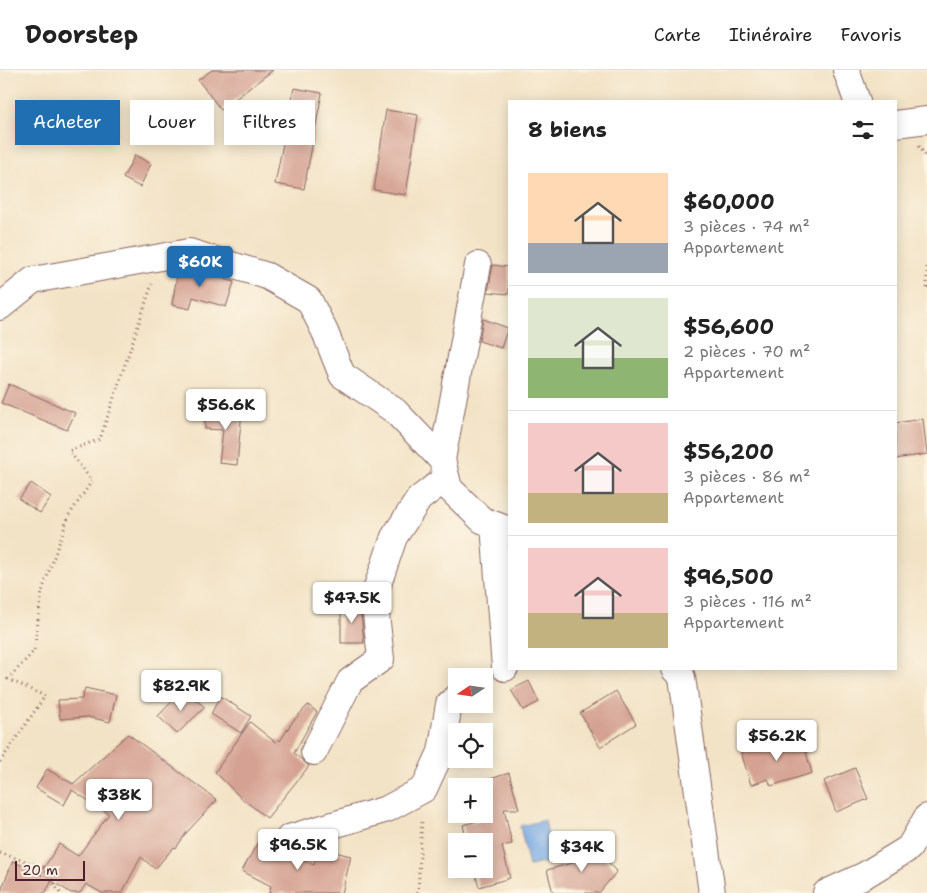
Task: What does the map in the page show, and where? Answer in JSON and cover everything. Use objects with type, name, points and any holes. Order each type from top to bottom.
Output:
[{"type":"street","points":[[846,70],[857,100]]},
{"type":"street","points":[[897,124],[927,120]]},
{"type":"street","points":[[0,307],[33,280],[162,255],[189,252],[267,276],[309,300],[325,332],[342,375],[395,411],[444,469]]},
{"type":"street","points":[[478,265],[444,469],[449,488],[482,520],[501,528],[499,671]]},
{"type":"street","points":[[314,752],[350,681],[381,659],[374,596],[394,537],[418,499],[444,469]]},
{"type":"street","points":[[675,670],[682,677],[712,893]]},
{"type":"street","points":[[289,838],[387,809],[424,789],[441,752],[448,710]]},
{"type":"street","points":[[826,893],[865,875],[909,848],[927,817]]},
{"type":"path","points":[[0,762],[45,696],[8,679],[34,651],[42,591],[69,514],[92,481],[69,451],[100,439],[162,255]]},
{"type":"path","points":[[927,267],[927,291]]},
{"type":"path","points":[[418,893],[424,789]]},
{"type":"path","points":[[0,853],[42,867],[60,893]]},
{"type":"water","points":[[545,820],[553,861],[529,866],[520,826]]},
{"type":"building","points":[[212,70],[273,70],[234,100],[224,100],[224,108],[221,110],[198,80]]},
{"type":"building","points":[[294,88],[322,93],[315,130],[315,100],[292,100]]},
{"type":"building","points":[[386,110],[418,115],[406,195],[374,190]]},
{"type":"building","points":[[283,145],[312,145],[304,189],[275,184]]},
{"type":"building","points":[[135,155],[151,164],[140,187],[123,178]]},
{"type":"building","points":[[493,265],[508,267],[508,294],[488,292]]},
{"type":"building","points":[[188,267],[234,282],[226,307],[193,297],[190,309],[172,305],[178,269]]},
{"type":"building","points":[[483,319],[508,328],[501,348],[479,341]]},
{"type":"building","points":[[9,384],[75,413],[67,430],[1,403]]},
{"type":"building","points":[[205,407],[242,410],[237,465],[219,463],[223,430],[205,429]]},
{"type":"building","points":[[923,419],[927,454],[897,459],[897,423]]},
{"type":"building","points":[[31,483],[51,497],[40,513],[19,499]]},
{"type":"building","points":[[341,604],[360,604],[364,643],[341,643]]},
{"type":"building","points":[[529,681],[539,702],[523,710],[511,690]]},
{"type":"building","points":[[85,688],[116,695],[110,722],[88,717],[60,719],[58,700],[82,699]]},
{"type":"building","points":[[183,690],[205,707],[177,734],[158,716]]},
{"type":"building","points":[[616,691],[636,724],[600,747],[580,713]]},
{"type":"building","points":[[220,696],[251,716],[241,733],[211,714]]},
{"type":"building","points":[[308,705],[317,712],[294,753],[309,766],[267,818],[240,797],[215,772],[250,722],[275,742],[278,739],[280,741],[293,721]]},
{"type":"building","points":[[128,734],[217,800],[187,832],[176,848],[174,847],[155,869],[141,857],[122,893],[102,893],[86,884],[80,893],[71,893],[52,881],[45,893],[0,893],[13,861],[42,875],[40,874],[59,844],[78,856],[109,814],[72,790],[64,805],[36,788],[47,769],[73,784]]},
{"type":"building","points":[[801,735],[812,773],[771,786],[768,779],[751,785],[741,752]]},
{"type":"building","points":[[855,768],[868,799],[836,812],[824,781]]},
{"type":"building","points":[[509,773],[519,809],[504,809],[512,844],[502,846],[510,878],[479,887],[476,878],[493,878],[493,833],[465,833],[463,825],[470,823],[493,823],[493,778]]},
{"type":"building","points":[[259,840],[314,865],[318,848],[351,856],[342,893],[269,893],[271,886],[242,871]]},
{"type":"building","points":[[587,841],[617,871],[599,893],[553,893],[547,870],[572,863]]}]
